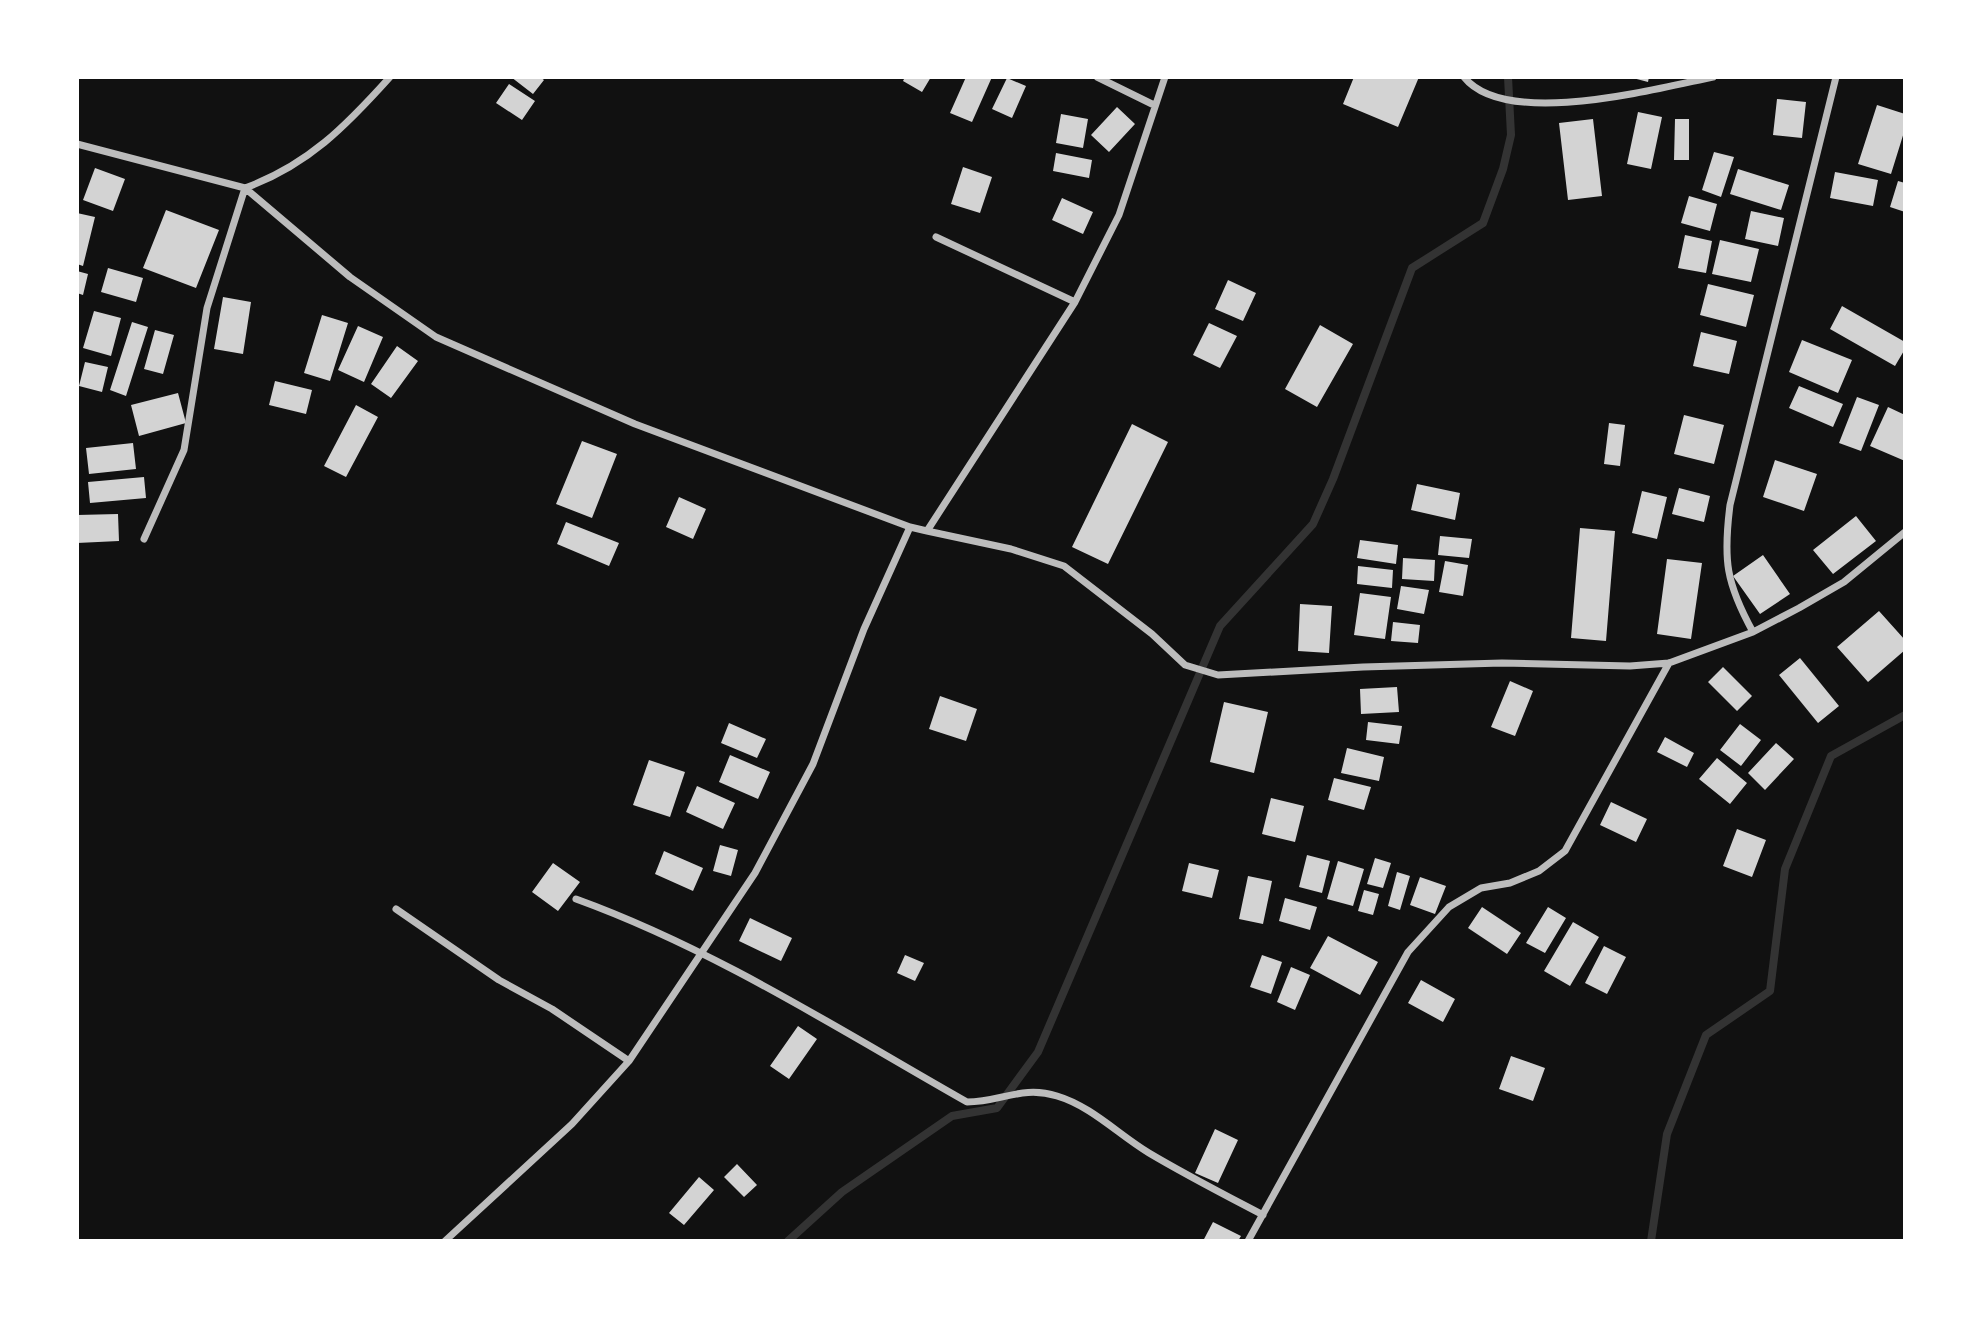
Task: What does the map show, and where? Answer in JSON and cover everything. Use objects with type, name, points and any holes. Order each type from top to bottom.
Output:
[{"type":"street","points":[[245,188],[277,177],[323,147],[390,77]]},
{"type":"street","points":[[1097,77],[1154,105]]},
{"type":"street","points":[[927,531],[1075,302],[1119,215],[1165,77]]},
{"type":"street","points":[[1464,77],[1471,86],[1506,102],[1551,105],[1657,89],[1713,77]]},
{"type":"street","points":[[1657,89],[1660,77]]},
{"type":"street","points":[[1753,632],[1738,605],[1726,565],[1730,505],[1836,77]]},
{"type":"street","points":[[77,144],[245,188],[350,277],[436,337],[635,424],[910,527],[1011,549],[1064,566],[1152,634],[1185,665],[1218,675],[1503,663],[1630,666],[1669,663],[1753,632],[1844,582],[1905,532]]},
{"type":"street","points":[[144,539],[184,450],[207,307],[245,188]]},
{"type":"street","points":[[936,237],[1075,302]]},
{"type":"street","points":[[445,1241],[572,1125],[629,1061],[755,873],[813,764],[864,629],[910,527]]},
{"type":"street","points":[[1248,1241],[1408,952],[1449,907],[1481,888],[1510,883],[1539,871],[1565,851],[1669,663]]},
{"type":"street","points":[[576,899],[630,919],[700,952],[967,1102],[986,1102],[1022,1090],[1058,1096],[1084,1108],[1149,1153],[1263,1215]]},
{"type":"street","points":[[396,909],[499,980],[552,1009],[629,1061]]},
{"type":"building","points":[[511,77],[540,77],[544,80],[533,94]]},
{"type":"building","points":[[905,77],[931,77],[922,92],[903,81]]},
{"type":"building","points":[[966,77],[992,77],[972,122],[950,113]]},
{"type":"building","points":[[1354,77],[1419,77],[1398,127],[1343,104]]},
{"type":"building","points":[[1629,77],[1649,77],[1648,82]]},
{"type":"building","points":[[1007,78],[1026,86],[1012,118],[992,109]]},
{"type":"building","points":[[509,84],[535,101],[522,120],[496,103]]},
{"type":"building","points":[[1777,99],[1806,102],[1802,138],[1773,135]]},
{"type":"building","points":[[1877,105],[1905,114],[1905,129],[1891,174],[1858,164]]},
{"type":"building","points":[[1117,107],[1135,124],[1109,152],[1091,135]]},
{"type":"building","points":[[1638,112],[1662,117],[1651,169],[1627,164]]},
{"type":"building","points":[[1061,114],[1088,119],[1083,148],[1056,143]]},
{"type":"building","points":[[1593,119],[1602,196],[1568,200],[1559,123]]},
{"type":"building","points":[[1675,119],[1689,119],[1689,160],[1674,160]]},
{"type":"building","points":[[1714,152],[1734,157],[1721,197],[1702,190]]},
{"type":"building","points":[[1056,153],[1092,160],[1089,178],[1053,171]]},
{"type":"building","points":[[963,167],[992,177],[980,213],[951,204]]},
{"type":"building","points":[[95,168],[125,179],[113,211],[83,200]]},
{"type":"building","points":[[1738,169],[1789,185],[1781,210],[1730,194]]},
{"type":"building","points":[[1835,172],[1878,180],[1873,206],[1830,198]]},
{"type":"building","points":[[1898,181],[1905,183],[1905,212],[1890,207]]},
{"type":"building","points":[[1689,196],[1717,204],[1710,231],[1681,223]]},
{"type":"building","points":[[1062,198],[1093,212],[1083,234],[1052,220]]},
{"type":"building","points":[[166,210],[219,230],[196,288],[143,268]]},
{"type":"building","points":[[1751,211],[1784,218],[1778,246],[1745,239]]},
{"type":"building","points":[[77,213],[95,217],[83,266],[77,264]]},
{"type":"building","points":[[1685,235],[1712,241],[1706,273],[1678,268]]},
{"type":"building","points":[[1720,240],[1759,249],[1751,282],[1712,274]]},
{"type":"building","points":[[108,268],[143,278],[136,302],[101,292]]},
{"type":"building","points":[[77,271],[88,274],[83,295],[77,293]]},
{"type":"building","points":[[1228,280],[1256,293],[1243,321],[1215,309]]},
{"type":"building","points":[[1708,284],[1754,295],[1746,327],[1700,315]]},
{"type":"building","points":[[223,297],[251,302],[243,354],[214,349]]},
{"type":"building","points":[[1842,306],[1905,342],[1905,349],[1895,366],[1830,329]]},
{"type":"building","points":[[94,311],[121,318],[111,356],[83,348]]},
{"type":"building","points":[[322,315],[348,323],[330,381],[304,373]]},
{"type":"building","points":[[132,322],[148,327],[126,396],[110,390]]},
{"type":"building","points":[[1209,323],[1237,336],[1220,368],[1193,355]]},
{"type":"building","points":[[1320,325],[1353,344],[1317,407],[1285,389]]},
{"type":"building","points":[[358,326],[383,337],[364,382],[338,370]]},
{"type":"building","points":[[155,330],[174,335],[163,374],[144,369]]},
{"type":"building","points":[[1701,332],[1737,341],[1729,374],[1693,366]]},
{"type":"building","points":[[1802,340],[1852,360],[1838,393],[1789,372]]},
{"type":"building","points":[[397,346],[418,361],[391,398],[371,384]]},
{"type":"building","points":[[85,362],[108,367],[102,392],[79,386]]},
{"type":"building","points":[[275,381],[312,390],[306,414],[269,405]]},
{"type":"building","points":[[1799,386],[1843,404],[1833,427],[1789,408]]},
{"type":"building","points":[[178,393],[186,423],[139,436],[131,405]]},
{"type":"building","points":[[1857,397],[1879,405],[1861,451],[1839,443]]},
{"type":"building","points":[[356,405],[378,417],[346,477],[324,466]]},
{"type":"building","points":[[1888,407],[1905,415],[1905,461],[1870,446]]},
{"type":"building","points":[[1684,415],[1724,425],[1714,464],[1674,454]]},
{"type":"building","points":[[1609,423],[1625,425],[1620,466],[1604,464]]},
{"type":"building","points":[[1132,424],[1168,442],[1108,564],[1072,547]]},
{"type":"building","points":[[582,441],[617,454],[592,518],[556,504]]},
{"type":"building","points":[[133,443],[136,469],[89,474],[86,448]]},
{"type":"building","points":[[1775,460],[1817,474],[1804,511],[1763,497]]},
{"type":"building","points":[[144,477],[146,498],[90,503],[88,482]]},
{"type":"building","points":[[1417,484],[1460,493],[1455,520],[1411,510]]},
{"type":"building","points":[[1679,488],[1710,496],[1704,522],[1672,514]]},
{"type":"building","points":[[1642,491],[1667,497],[1657,539],[1632,533]]},
{"type":"building","points":[[679,497],[706,509],[693,539],[666,527]]},
{"type":"building","points":[[118,514],[119,541],[77,543],[77,515]]},
{"type":"building","points":[[1856,516],[1876,541],[1833,574],[1813,550]]},
{"type":"building","points":[[566,522],[619,543],[609,566],[557,544]]},
{"type":"building","points":[[1580,528],[1615,531],[1606,641],[1571,638]]},
{"type":"building","points":[[1440,536],[1472,539],[1469,558],[1438,555]]},
{"type":"building","points":[[1360,540],[1398,545],[1396,564],[1357,558]]},
{"type":"building","points":[[1763,555],[1790,594],[1760,614],[1733,576]]},
{"type":"building","points":[[1403,558],[1435,560],[1434,581],[1402,579]]},
{"type":"building","points":[[1667,559],[1702,563],[1691,639],[1657,634]]},
{"type":"building","points":[[1445,561],[1468,565],[1463,596],[1439,592]]},
{"type":"building","points":[[1358,566],[1393,570],[1392,588],[1357,584]]},
{"type":"building","points":[[1401,586],[1429,590],[1424,614],[1397,609]]},
{"type":"building","points":[[1360,593],[1391,597],[1385,639],[1354,635]]},
{"type":"building","points":[[1300,604],[1332,606],[1329,653],[1298,651]]},
{"type":"building","points":[[1879,611],[1905,640],[1905,650],[1868,682],[1837,647]]},
{"type":"building","points":[[1393,622],[1420,625],[1418,643],[1391,641]]},
{"type":"building","points":[[1800,658],[1839,706],[1818,723],[1779,675]]},
{"type":"building","points":[[1723,667],[1752,696],[1737,711],[1708,682]]},
{"type":"building","points":[[1510,681],[1533,691],[1515,736],[1491,727]]},
{"type":"building","points":[[1397,687],[1399,712],[1361,714],[1360,689]]},
{"type":"building","points":[[940,696],[977,709],[966,741],[929,729]]},
{"type":"building","points":[[1224,702],[1268,712],[1254,773],[1210,762]]},
{"type":"building","points":[[1368,722],[1402,726],[1399,744],[1366,740]]},
{"type":"building","points":[[729,723],[766,739],[757,758],[721,743]]},
{"type":"building","points":[[1740,724],[1761,740],[1741,766],[1720,750]]},
{"type":"building","points":[[1665,737],[1694,753],[1687,767],[1657,752]]},
{"type":"building","points":[[1776,743],[1794,759],[1765,790],[1748,773]]},
{"type":"building","points":[[1347,748],[1384,757],[1379,781],[1341,773]]},
{"type":"building","points":[[730,755],[770,772],[758,799],[719,782]]},
{"type":"building","points":[[1717,758],[1747,783],[1730,804],[1699,779]]},
{"type":"building","points":[[649,760],[685,772],[670,817],[633,805]]},
{"type":"building","points":[[1334,778],[1371,787],[1364,810],[1328,800]]},
{"type":"building","points":[[697,786],[735,803],[723,829],[686,812]]},
{"type":"building","points":[[1271,798],[1304,806],[1295,842],[1262,834]]},
{"type":"building","points":[[1611,802],[1647,819],[1636,842],[1600,825]]},
{"type":"building","points":[[1737,829],[1766,840],[1752,877],[1723,866]]},
{"type":"building","points":[[720,845],[738,850],[731,876],[713,871]]},
{"type":"building","points":[[664,851],[703,868],[693,891],[655,874]]},
{"type":"building","points":[[1307,855],[1330,861],[1322,893],[1299,887]]},
{"type":"building","points":[[1375,858],[1391,863],[1383,888],[1367,884]]},
{"type":"building","points":[[1338,861],[1364,869],[1353,906],[1327,899]]},
{"type":"building","points":[[553,863],[580,882],[558,911],[532,892]]},
{"type":"building","points":[[1189,863],[1219,870],[1212,898],[1182,891]]},
{"type":"building","points":[[1397,872],[1410,876],[1400,910],[1388,906]]},
{"type":"building","points":[[1248,876],[1272,881],[1263,924],[1239,919]]},
{"type":"building","points":[[1420,877],[1446,886],[1435,914],[1410,905]]},
{"type":"building","points":[[1364,890],[1379,894],[1373,915],[1358,911]]},
{"type":"building","points":[[1285,898],[1317,907],[1310,930],[1279,921]]},
{"type":"building","points":[[1482,907],[1521,933],[1507,954],[1468,928]]},
{"type":"building","points":[[1548,907],[1566,918],[1545,953],[1526,943]]},
{"type":"building","points":[[750,918],[792,938],[781,961],[739,941]]},
{"type":"building","points":[[1573,922],[1599,937],[1570,986],[1544,971]]},
{"type":"building","points":[[1328,936],[1378,962],[1360,995],[1310,968]]},
{"type":"building","points":[[1604,946],[1626,957],[1607,994],[1585,983]]},
{"type":"building","points":[[905,955],[924,963],[915,981],[897,973]]},
{"type":"building","points":[[1262,955],[1282,962],[1271,994],[1250,987]]},
{"type":"building","points":[[1291,967],[1310,975],[1295,1010],[1277,1002]]},
{"type":"building","points":[[1421,980],[1455,999],[1443,1022],[1408,1003]]},
{"type":"building","points":[[798,1026],[817,1039],[789,1079],[770,1066]]},
{"type":"building","points":[[1511,1056],[1545,1068],[1533,1101],[1499,1089]]},
{"type":"building","points":[[1215,1129],[1238,1140],[1218,1183],[1195,1173]]},
{"type":"building","points":[[737,1164],[757,1185],[744,1197],[724,1177]]},
{"type":"building","points":[[699,1177],[714,1190],[684,1225],[669,1213]]},
{"type":"building","points":[[1213,1222],[1241,1236],[1238,1241],[1203,1241]]},
{"type":"waterway","points":[[788,1241],[842,1192],[952,1116],[997,1108],[1038,1052],[1220,626],[1313,524],[1333,479],[1412,268],[1483,223],[1503,169],[1511,135],[1508,77]]},
{"type":"waterway","points":[[1651,1241],[1667,1134],[1706,1035],[1770,991],[1785,869],[1831,756],[1905,715]]}]
